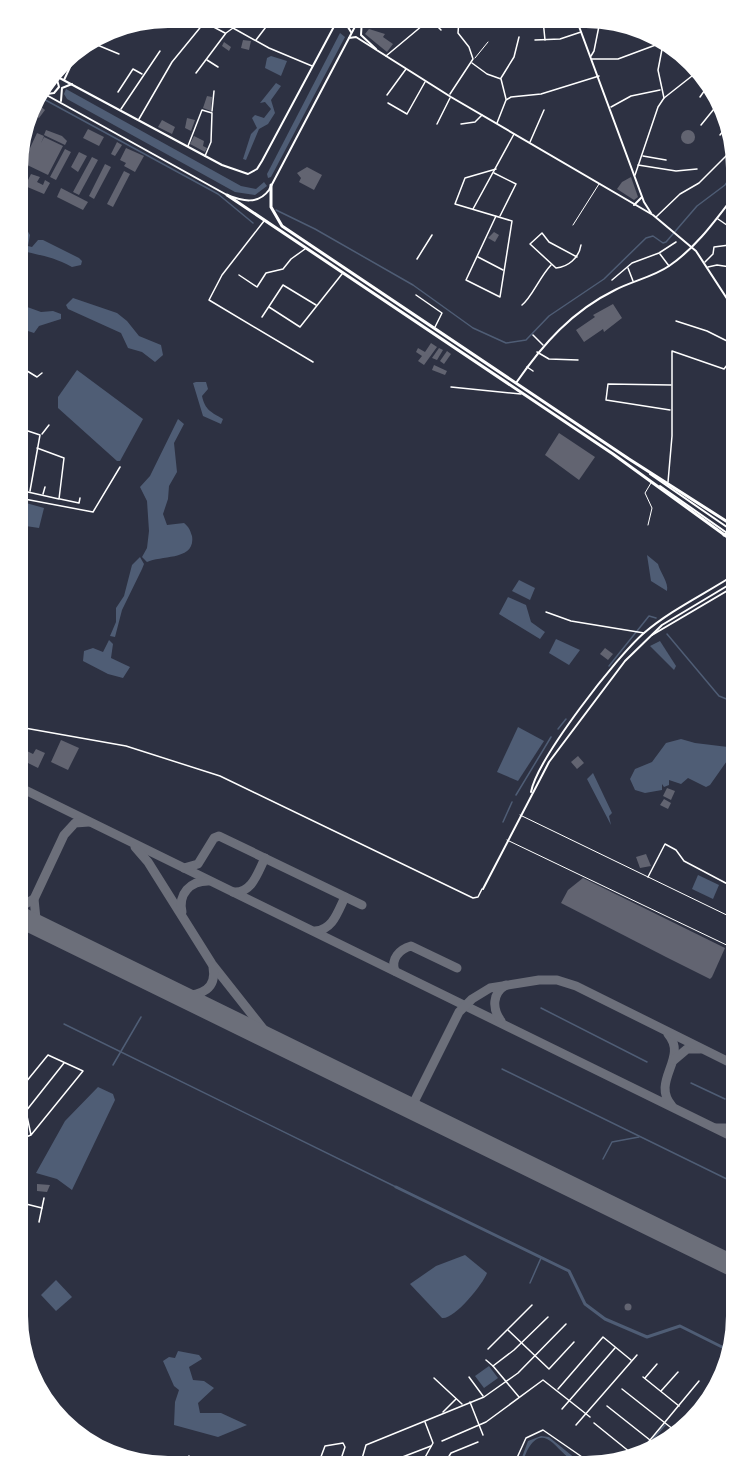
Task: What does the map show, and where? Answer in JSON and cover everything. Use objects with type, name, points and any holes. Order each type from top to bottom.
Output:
[{"type":"main road","points":[[61,78],[205,156],[243,174],[253,173],[262,161],[333,28]]},
{"type":"main road","points":[[349,28],[349,38]]},
{"type":"main road","points":[[227,195],[243,200],[256,200],[266,194],[354,28]]},
{"type":"main road","points":[[360,28],[361,35],[378,51]]},
{"type":"main road","points":[[580,28],[611,107],[642,197],[654,216]]},
{"type":"main road","points":[[349,38],[356,37],[450,96],[654,216],[692,247],[705,262],[726,296]]},
{"type":"main road","points":[[64,80],[68,71]]},
{"type":"main road","points":[[51,93],[57,91],[58,82]]},
{"type":"main road","points":[[63,104],[60,96],[62,88],[74,84]]},
{"type":"main road","points":[[49,96],[227,195],[521,394],[726,527]]},
{"type":"main road","points":[[272,185],[270,199],[277,221],[629,459],[726,521]]},
{"type":"main road","points":[[634,205],[642,197]]},
{"type":"main road","points":[[639,208],[644,202]]},
{"type":"main road","points":[[516,383],[543,345],[577,314],[633,281],[669,266],[692,247],[726,205]]},
{"type":"main road","points":[[388,304],[392,299]]},
{"type":"main road","points":[[613,454],[724,535]]},
{"type":"main road","points":[[629,459],[726,535]]},
{"type":"main road","points":[[530,795],[534,778],[546,757],[622,656],[644,633],[726,580]]},
{"type":"main road","points":[[483,889],[530,795],[564,741],[625,661],[648,637],[726,587]]},
{"type":"main road","points":[[648,637],[726,591]]},
{"type":"street","points":[[138,120],[172,62],[202,28]]},
{"type":"street","points":[[216,28],[226,33]]},
{"type":"street","points":[[196,73],[226,33],[233,28],[313,66]]},
{"type":"street","points":[[256,40],[265,28]]},
{"type":"street","points":[[386,56],[420,28]]},
{"type":"street","points":[[437,124],[450,96],[473,59],[469,47],[458,33],[458,28]]},
{"type":"street","points":[[544,28],[545,40]]},
{"type":"street","points":[[598,29],[592,57],[618,59],[655,46]]},
{"type":"street","points":[[535,40],[560,39],[582,32]]},
{"type":"street","points":[[497,123],[506,100],[501,79],[514,57],[519,38]]},
{"type":"street","points":[[100,46],[119,54]]},
{"type":"street","points":[[661,50],[658,66],[664,98]]},
{"type":"street","points":[[120,110],[142,74],[160,51]]},
{"type":"street","points":[[206,60],[218,67]]},
{"type":"street","points":[[472,63],[487,74],[501,79]]},
{"type":"street","points":[[118,92],[133,69],[142,74]]},
{"type":"street","points":[[387,95],[407,69]]},
{"type":"street","points":[[506,100],[511,97],[541,94],[599,76]]},
{"type":"street","points":[[634,175],[658,107],[664,98],[692,76]]},
{"type":"street","points":[[388,103],[407,114],[426,81]]},
{"type":"street","points":[[611,107],[631,96],[661,90]]},
{"type":"street","points":[[205,156],[211,142],[214,91]]},
{"type":"street","points":[[700,97],[704,92]]},
{"type":"street","points":[[187,146],[202,110],[212,113]]},
{"type":"street","points":[[529,142],[544,110]]},
{"type":"street","points":[[701,125],[713,110]]},
{"type":"street","points":[[461,124],[475,122],[482,115]]},
{"type":"street","points":[[473,209],[514,134]]},
{"type":"street","points":[[642,155],[666,160]]},
{"type":"street","points":[[654,216],[680,194],[699,183],[725,157]]},
{"type":"street","points":[[638,165],[676,171],[696,169]]},
{"type":"street","points":[[495,168],[465,178],[455,204],[512,221],[500,297],[466,280],[495,216]]},
{"type":"street","points":[[494,172],[516,184],[500,217]]},
{"type":"street","points":[[716,218],[726,225]]},
{"type":"street","points":[[264,220],[247,246],[229,265],[209,300],[313,362]]},
{"type":"street","points":[[577,257],[549,242],[542,233],[530,244],[552,265],[562,267],[577,257],[581,245]]},
{"type":"street","points":[[417,259],[432,235]]},
{"type":"street","points":[[612,280],[632,263],[659,253],[676,242]]},
{"type":"street","points":[[705,262],[713,254],[714,247],[726,245]]},
{"type":"street","points":[[239,275],[257,287],[266,273],[283,269],[291,259],[306,249]]},
{"type":"street","points":[[659,253],[669,266]]},
{"type":"street","points":[[477,257],[504,270]]},
{"type":"street","points":[[522,305],[530,298],[536,282],[552,265]]},
{"type":"street","points":[[708,267],[726,266]]},
{"type":"street","points":[[628,268],[633,281]]},
{"type":"street","points":[[269,307],[300,327],[343,274]]},
{"type":"street","points":[[262,317],[283,285],[317,306]]},
{"type":"street","points":[[416,295],[442,314],[434,328]]},
{"type":"street","points":[[676,321],[707,330],[726,340]]},
{"type":"street","points":[[533,335],[543,345]]},
{"type":"street","points":[[668,483],[672,351],[724,369],[726,366]]},
{"type":"street","points":[[537,352],[549,359],[578,360]]},
{"type":"street","points":[[527,367],[533,371]]},
{"type":"street","points":[[28,372],[37,377],[42,373]]},
{"type":"street","points":[[671,385],[608,384],[606,400],[671,410]]},
{"type":"street","points":[[451,387],[521,394]]},
{"type":"street","points":[[49,425],[40,435],[29,492],[79,503],[80,498]]},
{"type":"street","points":[[28,431],[40,435]]},
{"type":"street","points":[[37,448],[64,458],[59,499]]},
{"type":"street","points":[[28,500],[93,512],[101,504],[120,467]]},
{"type":"street","points":[[42,495],[45,487]]},
{"type":"street","points":[[546,612],[572,621],[644,633]]},
{"type":"street","points":[[28,729],[126,746],[189,765],[262,795],[473,898],[478,897],[483,889]]},
{"type":"street","points":[[648,877],[665,844],[676,850],[684,861],[726,883]]},
{"type":"street","points":[[28,1079],[48,1055],[83,1071],[28,1136]]},
{"type":"street","points":[[28,1109],[64,1063]]},
{"type":"street","points":[[28,1121],[31,1135]]},
{"type":"street","points":[[39,1222],[44,1198]]},
{"type":"street","points":[[28,1204],[42,1208]]},
{"type":"street","points":[[488,1349],[532,1305]]},
{"type":"street","points":[[493,1366],[522,1343],[548,1317]]},
{"type":"street","points":[[363,1456],[366,1445],[484,1397],[535,1356],[566,1324]]},
{"type":"street","points":[[508,1330],[549,1369],[574,1342]]},
{"type":"street","points":[[558,1390],[603,1337],[632,1360]]},
{"type":"street","points":[[562,1409],[616,1347]]},
{"type":"street","points":[[576,1425],[638,1355]]},
{"type":"street","points":[[486,1360],[519,1398]]},
{"type":"street","points":[[657,1364],[644,1377],[679,1406]]},
{"type":"street","points":[[661,1392],[678,1372]]},
{"type":"street","points":[[469,1377],[484,1397]]},
{"type":"street","points":[[434,1378],[462,1405]]},
{"type":"street","points":[[442,1441],[479,1425],[543,1380],[590,1418]]},
{"type":"street","points":[[607,1406],[650,1440],[699,1381]]},
{"type":"street","points":[[622,1389],[670,1427]]},
{"type":"street","points":[[440,1415],[457,1398]]},
{"type":"street","points":[[470,1402],[483,1435]]},
{"type":"street","points":[[425,1422],[432,1445],[426,1456]]},
{"type":"street","points":[[594,1423],[627,1450]]},
{"type":"street","points":[[517,1456],[523,1441],[543,1430],[581,1456]]},
{"type":"street","points":[[450,1456],[478,1442]]},
{"type":"street","points":[[321,1456],[325,1446],[343,1443],[345,1447],[342,1456]]},
{"type":"street","points":[[404,1456],[432,1445]]},
{"type":"lane","points":[[473,59],[488,42]]},
{"type":"lane","points":[[573,225],[599,184]]},
{"type":"lane","points":[[648,525],[652,508],[645,493],[651,483]]},
{"type":"lane","points":[[520,815],[726,915]]},
{"type":"lane","points":[[507,840],[726,945]]},
{"type":"water","points":[[340,33],[345,37],[271,177],[268,178],[267,174]]},
{"type":"water","points":[[271,56],[287,61],[281,76],[265,68],[267,58]]},
{"type":"water","points":[[276,83],[281,86],[271,100],[275,113],[268,124],[259,129],[246,160],[243,159],[251,134],[257,128],[252,118],[255,115],[264,118],[271,109],[265,102],[260,103]]},
{"type":"water","points":[[66,89],[241,186],[256,189],[264,182],[267,186],[255,195],[235,192],[67,99],[64,94]]},
{"type":"water","points":[[38,240],[43,240],[82,261],[81,265],[72,267],[52,258],[28,252],[28,246],[32,247]]},
{"type":"water","points":[[73,298],[117,313],[139,336],[161,345],[163,355],[155,362],[142,352],[128,348],[121,333],[68,309],[66,305]]},
{"type":"water","points":[[28,307],[41,312],[53,311],[61,314],[61,319],[39,326],[34,333],[28,331]]},
{"type":"water","points":[[77,370],[143,419],[120,461],[117,461],[58,408],[58,397]]},
{"type":"water","points":[[206,382],[208,389],[202,396],[203,401],[209,410],[223,419],[221,424],[203,416],[193,383]]},
{"type":"water","points":[[178,419],[184,424],[174,443],[177,472],[169,486],[163,514],[167,525],[184,523],[187,526],[192,536],[192,544],[189,550],[176,556],[147,562],[142,557],[147,548],[149,531],[147,501],[140,487],[150,476]]},
{"type":"water","points":[[28,504],[44,508],[39,528],[28,526]]},
{"type":"water","points":[[647,555],[658,564],[667,585],[667,591],[651,581]]},
{"type":"water","points":[[140,557],[144,564],[122,610],[115,637],[110,636],[116,622],[116,608],[124,596],[132,565]]},
{"type":"water","points":[[519,580],[535,588],[530,600],[512,591]]},
{"type":"water","points":[[508,597],[526,605],[531,622],[545,632],[540,639],[499,614]]},
{"type":"water","points":[[556,639],[580,650],[569,665],[549,653]]},
{"type":"water","points":[[109,640],[113,644],[111,658],[130,667],[123,678],[108,674],[83,661],[84,651],[93,648],[103,652]]},
{"type":"water","points":[[660,641],[676,666],[674,670],[650,646]]},
{"type":"water","points":[[518,727],[544,741],[518,781],[497,772]]},
{"type":"water","points":[[681,739],[726,747],[726,762],[710,785],[706,787],[688,778],[681,784],[669,780],[669,785],[664,787],[662,784],[662,790],[645,793],[635,790],[630,779],[635,769],[652,762],[666,743]]},
{"type":"water","points":[[593,773],[612,813],[609,816],[611,825],[587,779]]},
{"type":"water","points":[[698,875],[719,885],[713,899],[692,889]]},
{"type":"water","points":[[98,1087],[113,1094],[115,1100],[72,1190],[57,1179],[36,1173],[65,1121]]},
{"type":"water","points":[[465,1255],[487,1273],[474,1293],[460,1308],[442,1318],[410,1284],[436,1266]]},
{"type":"water","points":[[56,1280],[72,1297],[56,1311],[41,1295]]},
{"type":"water","points":[[178,1351],[199,1355],[202,1359],[189,1367],[193,1380],[204,1381],[214,1388],[198,1403],[200,1413],[221,1413],[247,1425],[218,1437],[174,1425],[175,1402],[179,1390],[174,1386],[163,1361],[169,1357],[175,1358]]},
{"type":"water","points":[[489,1366],[498,1378],[484,1388],[475,1376]]},
{"type":"water","points":[[541,1436],[549,1437],[572,1456],[567,1456],[547,1439],[539,1438],[532,1444],[526,1456],[522,1456],[528,1441]]},
{"type":"building","points":[[369,29],[385,34],[383,37],[393,44],[387,52],[365,34]]},
{"type":"building","points":[[243,40],[251,41],[249,50],[241,48]]},
{"type":"building","points":[[224,42],[231,47],[229,51],[222,46]]},
{"type":"building","points":[[207,96],[212,97],[211,111],[203,108]]},
{"type":"building","points":[[187,118],[195,120],[191,131],[185,128]]},
{"type":"building","points":[[162,120],[175,127],[172,134],[158,127]]},
{"type":"building","points":[[88,129],[104,137],[99,146],[83,138]]},
{"type":"building","points":[[46,130],[62,136],[67,141],[65,145],[44,135]]},
{"type":"building","points":[[685,130],[691,130],[695,137],[691,144],[685,144],[681,140],[681,134]]},
{"type":"building","points":[[37,133],[44,136],[41,143],[44,137],[63,146],[48,175],[28,166],[31,147]]},
{"type":"building","points":[[194,136],[204,141],[203,146],[207,148],[205,152],[190,144]]},
{"type":"building","points":[[117,142],[122,145],[115,156],[111,154]]},
{"type":"building","points":[[126,148],[144,156],[135,172],[124,166],[126,163],[120,160]]},
{"type":"building","points":[[65,149],[71,152],[56,180],[50,177]]},
{"type":"building","points":[[79,152],[87,156],[78,172],[71,167]]},
{"type":"building","points":[[92,157],[98,160],[79,195],[73,192]]},
{"type":"building","points":[[105,164],[111,167],[94,199],[89,196]]},
{"type":"building","points":[[307,167],[322,175],[314,190],[299,182],[301,178],[297,173]]},
{"type":"building","points":[[124,171],[130,174],[113,207],[107,204]]},
{"type":"building","points":[[31,174],[40,177],[37,182],[43,185],[45,180],[50,183],[44,194],[28,187]]},
{"type":"building","points":[[631,177],[638,197],[634,200],[617,189],[622,182]]},
{"type":"building","points":[[61,188],[88,202],[83,210],[57,197]]},
{"type":"building","points":[[494,232],[499,235],[495,242],[488,238]]},
{"type":"building","points":[[613,304],[622,318],[604,332],[603,329],[584,342],[576,330],[595,317],[593,315]]},
{"type":"building","points":[[431,343],[437,347],[424,365],[418,361],[422,356],[416,352],[418,348],[425,352]]},
{"type":"building","points":[[439,348],[443,350],[437,360],[432,358]]},
{"type":"building","points":[[447,351],[451,354],[444,364],[440,361]]},
{"type":"building","points":[[434,365],[447,371],[445,375],[432,370]]},
{"type":"building","points":[[559,433],[595,457],[579,480],[545,455]]},
{"type":"building","points":[[605,648],[613,654],[608,660],[600,654]]},
{"type":"building","points":[[61,740],[79,748],[68,770],[51,762]]},
{"type":"building","points":[[36,749],[45,753],[38,768],[28,763],[28,752],[33,754]]},
{"type":"building","points":[[578,756],[584,763],[577,769],[571,762]]},
{"type":"building","points":[[667,788],[675,791],[671,800],[663,796]]},
{"type":"building","points":[[664,799],[671,803],[668,809],[660,805]]},
{"type":"building","points":[[646,854],[651,866],[640,868],[636,857]]},
{"type":"building","points":[[583,878],[725,948],[712,977],[710,979],[561,903],[568,890]]},
{"type":"building","points":[[37,1184],[50,1185],[47,1192],[37,1191]]},
{"type":"building","points":[[628,1304],[631,1307],[628,1310],[625,1307]]},
{"type":"waterway","points":[[46,101],[218,194],[253,223]]},
{"type":"waterway","points":[[276,210],[315,229],[413,285],[473,328],[506,343],[526,340],[549,316],[604,279],[646,238],[653,236],[663,243],[666,242],[697,206],[726,184]]},
{"type":"waterway","points":[[609,666],[649,616],[656,618]]},
{"type":"waterway","points":[[667,634],[719,696],[726,699]]},
{"type":"waterway","points":[[558,729],[566,719]]},
{"type":"waterway","points":[[516,795],[551,737]]},
{"type":"waterway","points":[[503,822],[512,802]]},
{"type":"waterway","points":[[541,1008],[647,1062]]},
{"type":"waterway","points":[[113,1065],[141,1017]]},
{"type":"waterway","points":[[64,1024],[396,1187]]},
{"type":"waterway","points":[[502,1069],[726,1179]]},
{"type":"waterway","points":[[691,1083],[725,1099]]},
{"type":"waterway","points":[[603,1159],[612,1142],[639,1137]]},
{"type":"waterway","points":[[396,1187],[569,1271],[585,1304],[605,1319],[647,1337],[680,1326],[723,1347]]},
{"type":"waterway","points":[[530,1283],[541,1258]]},
{"type":"waterway","points":[[654,1438],[665,1425]]},
{"type":"taxiway","points":[[28,791],[726,1134]]},
{"type":"taxiway","points":[[50,932],[36,919],[34,899],[64,835],[75,823],[89,822]]},
{"type":"taxiway","points":[[184,868],[198,864],[214,838],[219,836],[362,905]]},
{"type":"taxiway","points":[[135,847],[148,862],[212,964],[272,1040]]},
{"type":"taxiway","points":[[233,892],[240,892],[250,886],[265,858]]},
{"type":"taxiway","points":[[182,912],[182,900],[187,890],[196,883],[208,881]]},
{"type":"taxiway","points":[[315,931],[331,923],[345,897]]},
{"type":"taxiway","points":[[28,902],[34,899]]},
{"type":"taxiway","points":[[395,971],[394,962],[397,955],[403,949],[411,946],[457,968]]},
{"type":"taxiway","points":[[182,996],[196,994],[207,989],[213,981],[213,967]]},
{"type":"taxiway","points":[[411,1108],[459,1012],[472,999],[490,988],[539,980],[557,980],[576,986],[726,1061]]},
{"type":"taxiway","points":[[501,1021],[495,1002],[498,992],[506,985]]},
{"type":"taxiway","points":[[668,1034],[673,1043],[674,1052],[665,1088],[666,1097],[672,1106]]},
{"type":"taxiway","points":[[674,1060],[687,1049],[700,1049]]},
{"type":"taxiway","points":[[716,1128],[726,1128]]},
{"type":"runway","points":[[28,921],[726,1263]]}]
